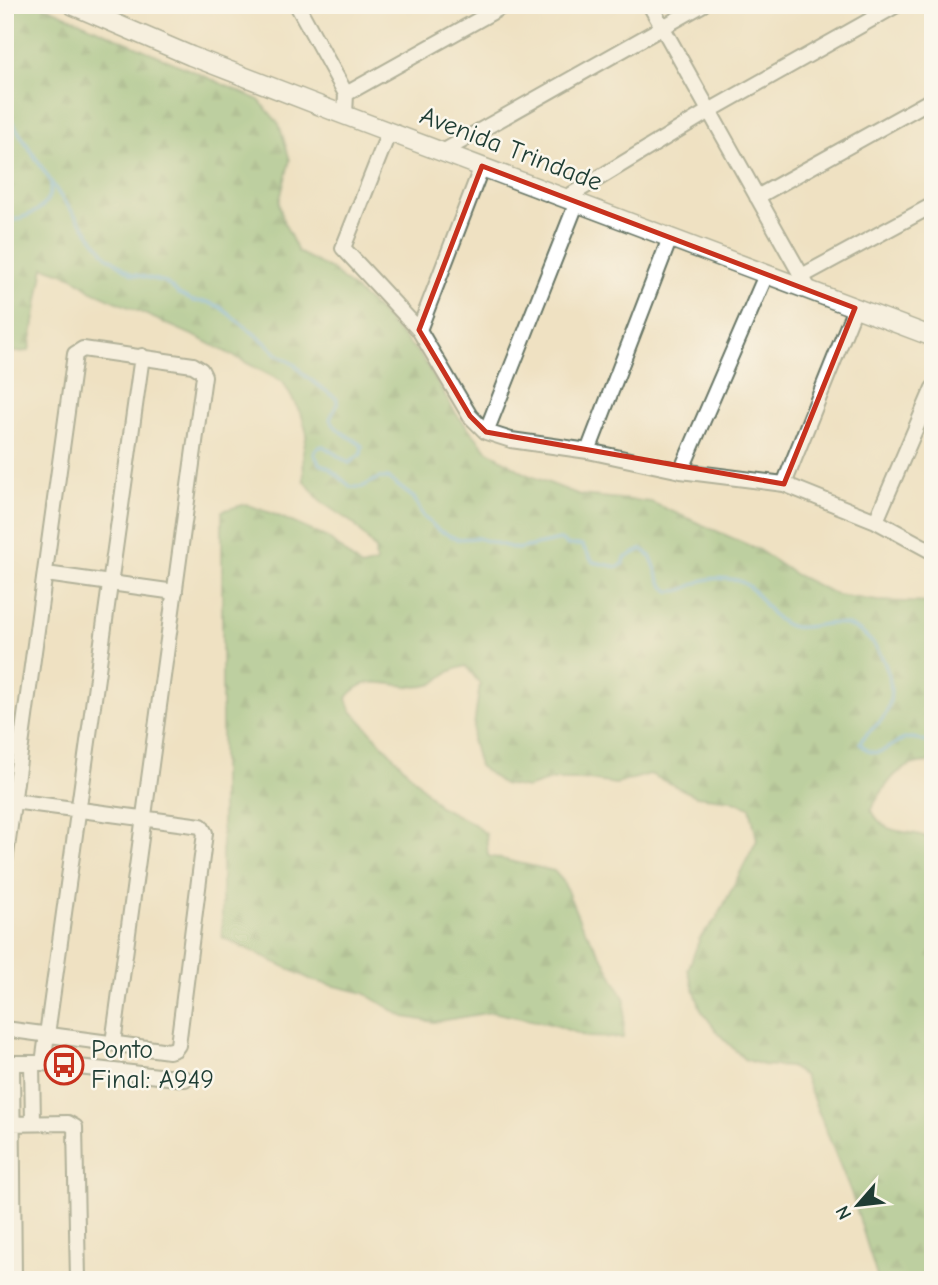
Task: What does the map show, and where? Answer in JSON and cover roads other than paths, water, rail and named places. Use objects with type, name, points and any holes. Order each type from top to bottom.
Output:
[{"type":"main road","name":"Avenida Trindade","points":[[72,5],[191,55],[389,132],[766,275],[806,283],[855,307],[930,332]]},
{"type":"street","points":[[346,94],[506,5]]},
{"type":"street","points":[[650,5],[806,283],[933,205]]},
{"type":"street","points":[[444,151],[702,5]]},
{"type":"street","points":[[486,432],[572,200],[709,111],[898,5]]},
{"type":"street","points":[[302,7],[346,94],[345,115]]},
{"type":"street","points":[[757,197],[933,99]]},
{"type":"street","points":[[389,132],[343,248],[419,330],[470,416],[486,432],[511,440],[588,451],[681,471],[784,484],[876,521],[933,552]]},
{"type":"street","points":[[419,330],[482,166]]},
{"type":"street","points":[[588,451],[670,238]]},
{"type":"street","points":[[681,471],[766,275]]},
{"type":"street","points":[[784,484],[855,307]]},
{"type":"street","points":[[5,862],[75,354],[83,349],[192,365],[201,370],[204,376],[113,1043]]},
{"type":"street","points":[[33,1123],[37,1063],[48,1035],[142,356]]},
{"type":"street","points":[[876,521],[933,388]]},
{"type":"street","points":[[46,574],[175,592]]},
{"type":"street","points":[[5,1029],[169,1051],[175,1049],[178,1045],[205,830],[201,826],[13,801]]},
{"type":"street","points":[[14,1280],[8,1063],[37,1063],[185,1079]]},
{"type":"street","points":[[9,1124],[68,1123],[75,1127],[78,1280]]},
{"type":"waterway","points":[[5,111],[61,197],[107,256],[132,274],[165,282],[193,301],[220,307],[337,399],[330,419],[340,431],[362,446],[361,454],[349,463],[323,446],[317,448],[314,454],[319,463],[351,487],[362,487],[379,478],[388,478],[414,498],[423,516],[438,530],[457,539],[477,538],[517,549],[560,540],[568,545],[582,545],[593,562],[618,567],[623,564],[625,558],[642,549],[651,558],[660,581],[669,591],[682,590],[708,579],[736,580],[752,589],[777,619],[785,624],[794,627],[834,623],[847,625],[869,639],[878,650],[889,676],[891,690],[885,715],[860,743],[867,750],[879,752],[904,739],[933,742]]},
{"type":"waterway","points":[[5,223],[30,215],[43,206],[51,183]]},
{"type":"place","name":"Ponto Final: A949","points":[[64,1065]]}]
